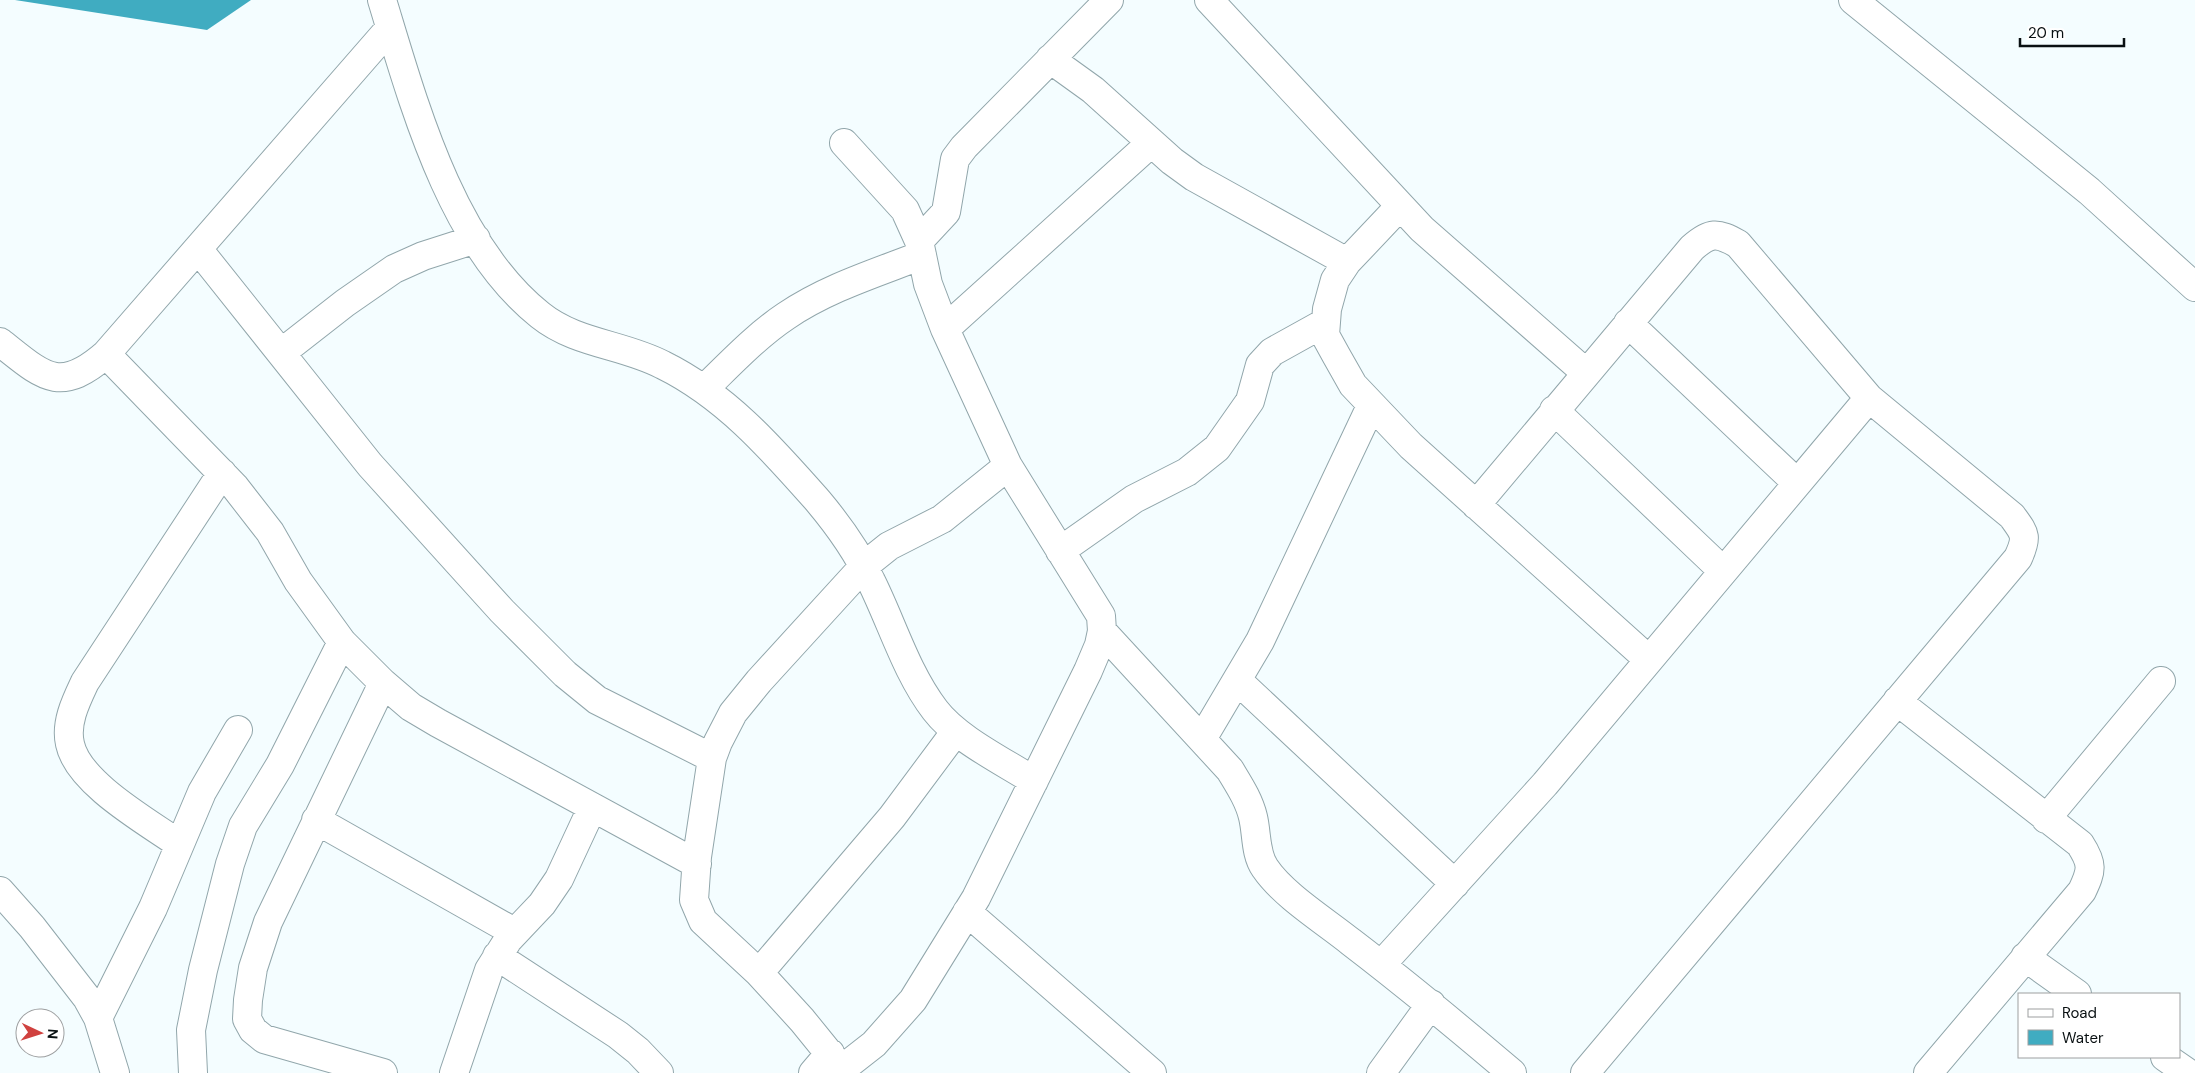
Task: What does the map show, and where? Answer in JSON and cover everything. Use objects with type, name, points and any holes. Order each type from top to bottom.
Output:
[{"type":"street","points":[[382,0],[414,102],[435,160],[459,211],[476,239],[512,288],[540,315],[554,324],[586,340],[661,363],[704,389],[750,428],[818,502],[850,541],[864,566],[916,680],[936,711],[956,730],[1034,781]]},
{"type":"street","points":[[704,389],[751,343],[786,316],[920,248],[946,212],[955,159],[984,125],[1109,0]]},
{"type":"street","points":[[1209,0],[1422,229],[1585,372]]},
{"type":"street","points":[[1853,0],[2089,191],[2195,287]]},
{"type":"street","points":[[0,342],[30,366],[50,377],[69,378],[88,370],[106,354],[390,28]]},
{"type":"street","points":[[1050,58],[1093,90],[1172,161],[1208,186],[1347,262]]},
{"type":"street","points":[[813,1073],[839,1065],[874,1044],[913,1000],[988,875],[1088,672],[1102,631],[1101,616],[1008,466],[945,329],[928,284],[920,248],[905,210],[844,143]]},
{"type":"street","points":[[945,329],[1151,143]]},
{"type":"street","points":[[1400,206],[1347,262],[1335,280],[1325,335],[1354,385],[1410,446],[1649,660]]},
{"type":"street","points":[[1476,505],[1585,372],[1692,248],[1706,236],[1722,235],[1738,244],[1868,398],[2012,516],[2022,529],[2025,542],[2018,558],[1586,1073]]},
{"type":"street","points":[[281,353],[345,303],[394,269],[424,256],[476,239]]},
{"type":"street","points":[[198,249],[370,465],[502,611],[565,674],[597,700],[712,758]]},
{"type":"street","points":[[1060,551],[1134,499],[1187,472],[1217,448],[1250,401],[1260,365],[1272,352],[1326,322]]},
{"type":"street","points":[[1628,323],[1797,483]]},
{"type":"street","points":[[106,354],[222,472],[270,532],[298,582],[342,642],[383,683],[412,707],[438,723],[697,864]]},
{"type":"street","points":[[1381,965],[1545,784],[1868,398]]},
{"type":"street","points":[[1202,739],[1260,641],[1372,406]]},
{"type":"street","points":[[1554,410],[1723,572]]},
{"type":"street","points":[[839,1065],[758,973],[703,921],[694,900],[697,864],[712,758],[733,713],[864,566],[889,546],[942,519],[1008,466]]},
{"type":"street","points":[[179,844],[96,786],[76,761],[70,744],[69,725],[75,703],[85,682],[222,472]]},
{"type":"street","points":[[1102,631],[1230,770],[1244,794],[1253,815],[1262,866],[1270,876],[1311,912],[1431,1004],[1512,1073]]},
{"type":"street","points":[[193,1073],[190,1030],[230,864],[243,826],[280,764],[342,642]]},
{"type":"street","points":[[1236,680],[1455,884]]},
{"type":"street","points":[[2046,819],[2161,681]]},
{"type":"street","points":[[383,683],[268,922],[253,968],[248,1000],[248,1019],[253,1030],[264,1039],[383,1073]]},
{"type":"street","points":[[1897,701],[2080,844],[2090,859],[2089,875],[2082,891],[1928,1073]]},
{"type":"street","points":[[98,1018],[153,908],[202,792],[238,730]]},
{"type":"street","points":[[758,973],[892,818],[956,730]]},
{"type":"street","points":[[454,1073],[489,970],[514,932],[542,904],[559,879],[592,808]]},
{"type":"street","points":[[316,820],[514,932]]},
{"type":"street","points":[[0,892],[54,955],[87,998],[98,1018],[115,1073]]},
{"type":"street","points":[[967,912],[1152,1073]]},
{"type":"street","points":[[497,956],[618,1035],[638,1051],[658,1073]]},
{"type":"street","points":[[2025,957],[2076,993]]},
{"type":"street","points":[[1381,1073],[1431,1004]]},
{"type":"street","points":[[2166,1058],[2188,1073]]},
{"type":"water","points":[[15,0],[251,0],[207,30]]}]
